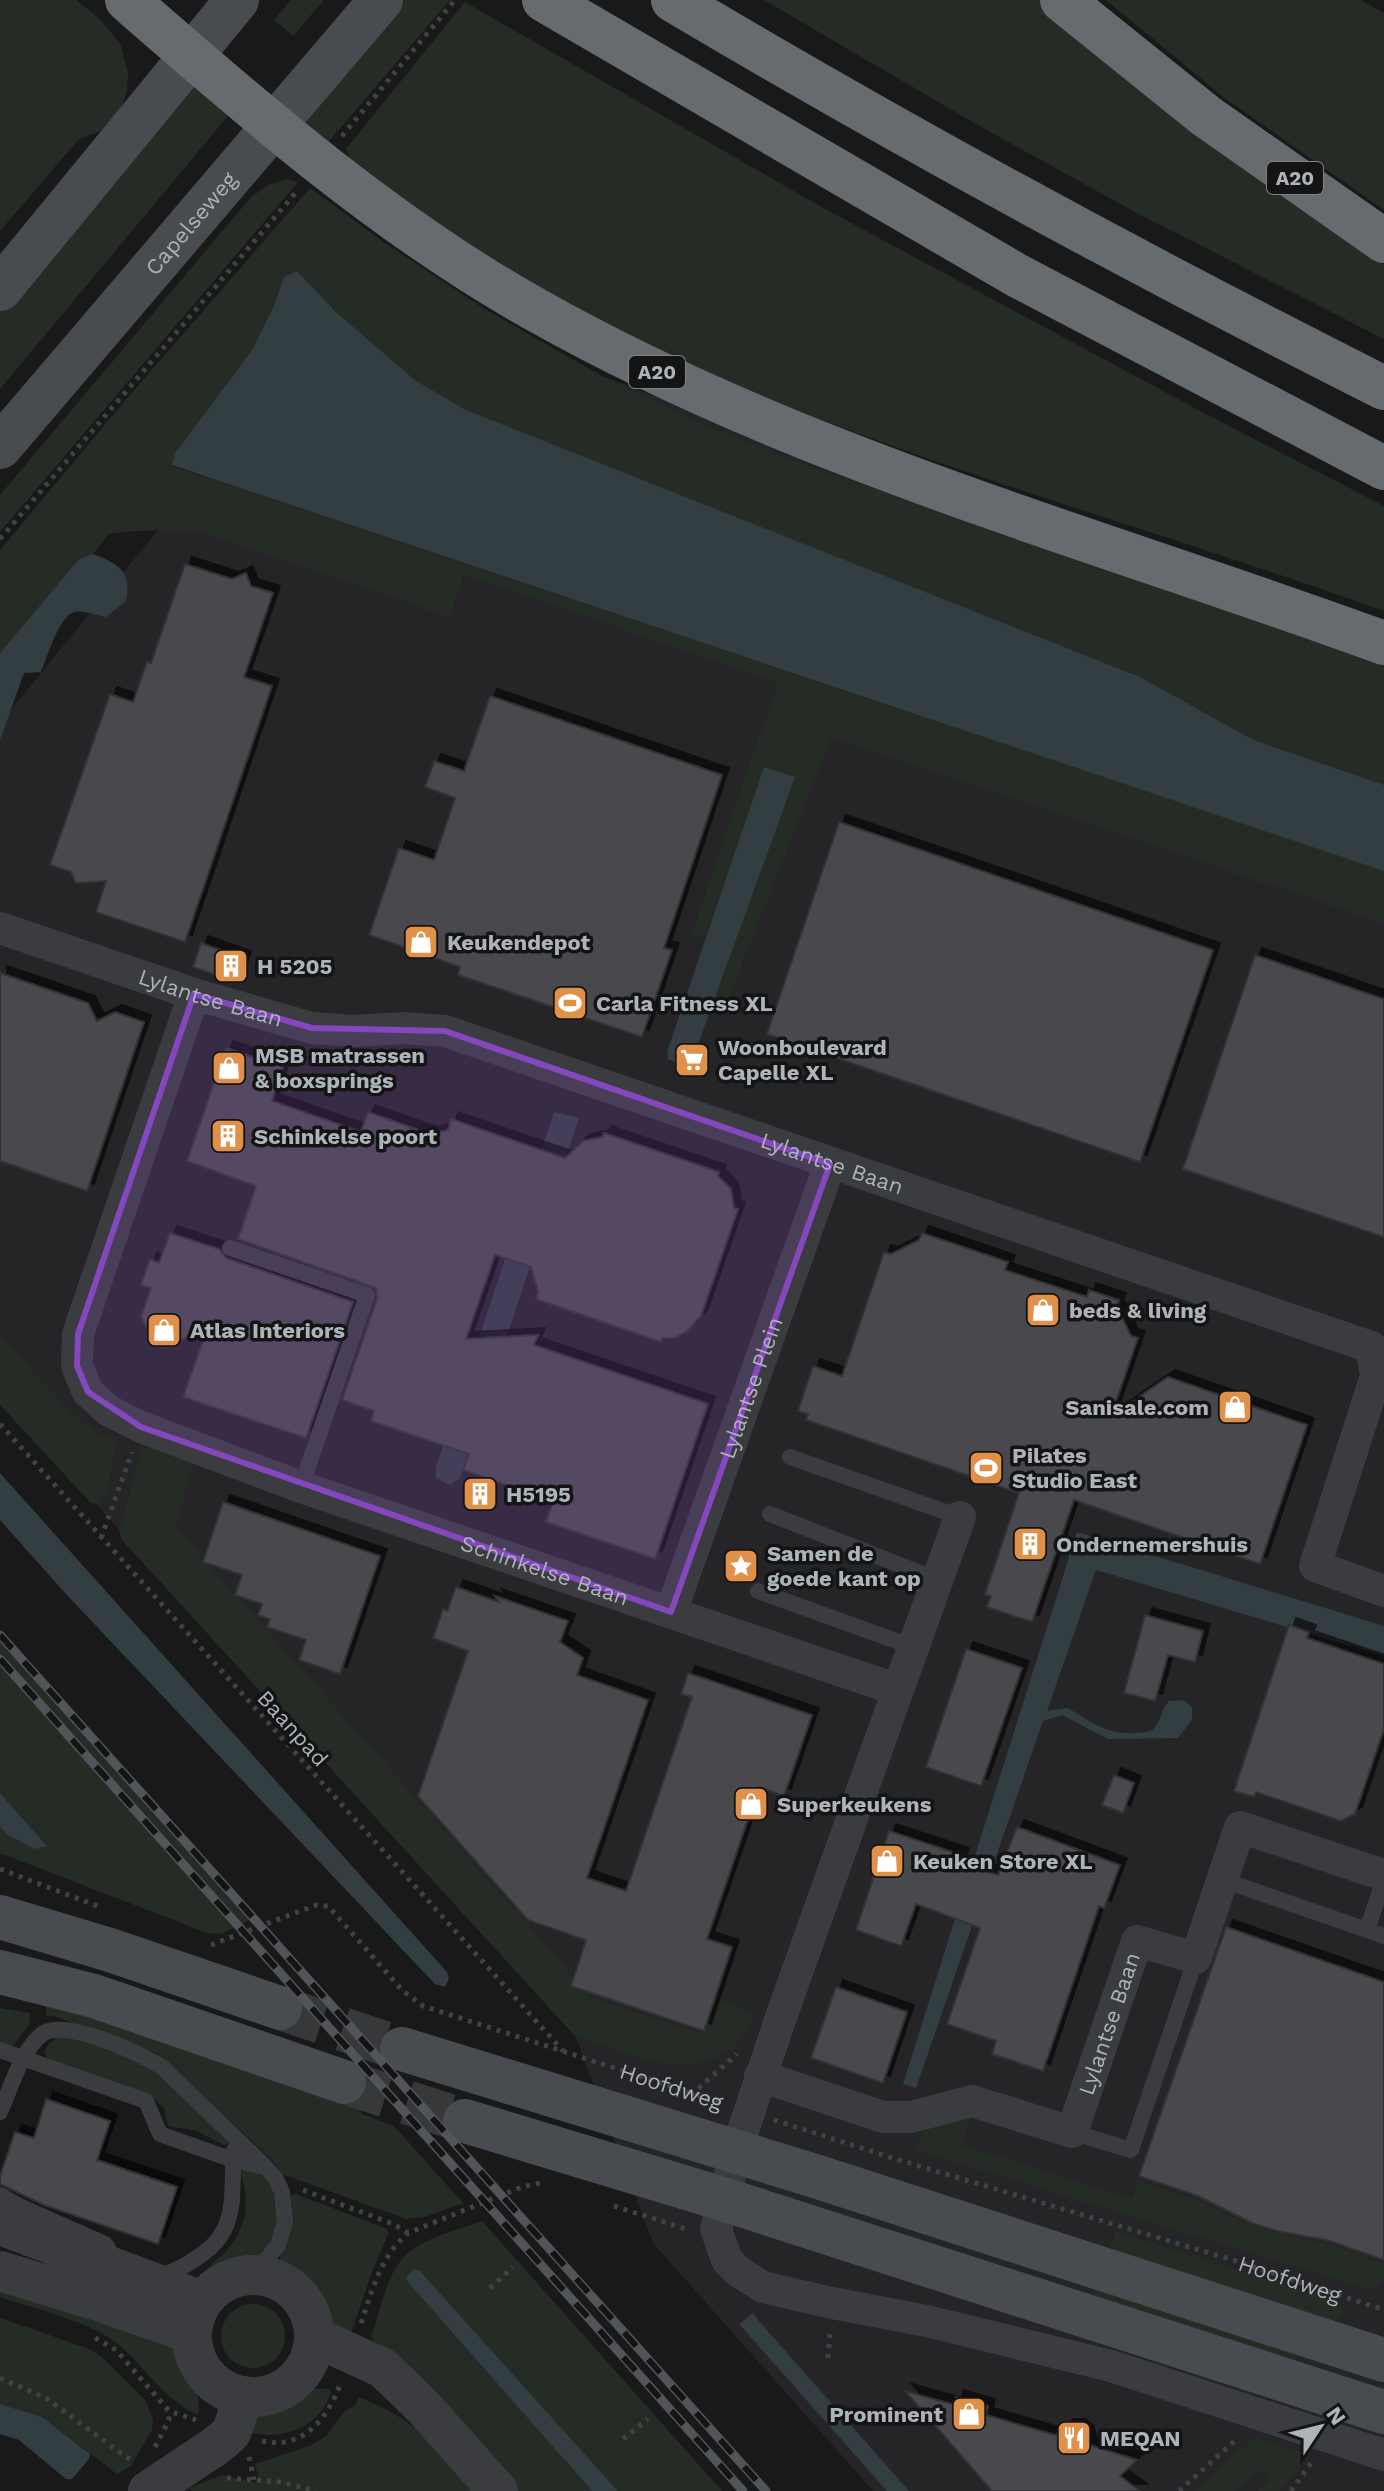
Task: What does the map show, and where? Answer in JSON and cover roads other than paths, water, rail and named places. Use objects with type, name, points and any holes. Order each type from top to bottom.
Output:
[{"type":"highway","points":[[127,0],[274,127]]},
{"type":"highway","points":[[544,0],[1018,276],[1384,468]]},
{"type":"highway","points":[[673,0],[810,80],[1042,208],[1384,388]]},
{"type":"highway","name":"A20","points":[[1062,0],[1206,116],[1384,241]]},
{"type":"highway","name":"A20","points":[[274,127],[406,228],[471,271],[602,345],[728,405],[983,504],[1384,643]]},
{"type":"main road","points":[[0,289],[237,0]]},
{"type":"main road","name":"Capelseweg","points":[[0,447],[381,0]]},
{"type":"main road","points":[[0,1917],[110,1950],[280,2008]]},
{"type":"main road","points":[[0,1972],[94,1996],[344,2082]]},
{"type":"main road","name":"Hoofdweg","points":[[402,2049],[736,2152],[1384,2360]]},
{"type":"main road","points":[[465,2121],[720,2219],[1384,2412]]},
{"type":"street","name":"Lylantse Baan","points":[[0,928],[194,994],[312,1028],[445,1031],[1371,1347],[1376,1376],[1315,1566],[1384,1591]]},
{"type":"street","name":"Schinkelse Baan","points":[[194,994],[78,1334],[77,1366],[88,1392],[109,1411],[141,1427],[301,1487],[898,1690]]},
{"type":"street","name":"Lylantse Plein","points":[[671,1612],[830,1164]]},
{"type":"street","points":[[960,1517],[760,2076],[736,2152],[720,2219],[727,2260],[739,2272],[763,2287],[927,2321],[1111,2366],[1384,2455]]},
{"type":"street","points":[[1196,1958],[1240,1827],[1384,1877]]},
{"type":"street","name":"Lylantse Baan","points":[[1072,2132],[1137,1941],[1196,1958]]},
{"type":"street","points":[[760,2076],[883,2117],[911,2117],[972,2101],[1072,2132]]},
{"type":"street","points":[[0,2225],[134,2275],[197,2318]]},
{"type":"street","points":[[0,2271],[95,2300],[197,2318]]},
{"type":"street","points":[[164,2480],[217,2445],[225,2410],[194,2352],[197,2318],[213,2289],[228,2280],[255,2274],[274,2278],[298,2294],[311,2313],[328,2359],[425,2409],[498,2491]]},
{"type":"street","points":[[225,2410],[277,2393],[328,2359]]},
{"type":"lane","points":[[230,1248],[367,1295],[301,1487]]},
{"type":"lane","points":[[790,1457],[960,1517]]},
{"type":"lane","points":[[770,1514],[938,1580]]},
{"type":"lane","points":[[758,1591],[913,1647]]},
{"type":"lane","points":[[1367,1930],[1384,1877]]},
{"type":"lane","points":[[1223,1880],[1384,1936]]},
{"type":"lane","points":[[1072,2132],[1131,2150],[1196,1958]]},
{"type":"lane","points":[[0,2112],[24,2058],[42,2033],[74,2030],[147,2057],[163,2068],[235,2136],[271,2173],[282,2192],[285,2222],[278,2245],[255,2274]]},
{"type":"lane","points":[[0,2050],[146,2101],[160,2134],[271,2173]]},
{"type":"lane","points":[[0,2195],[105,2244],[134,2275],[171,2273],[211,2250],[226,2230],[232,2209],[235,2136]]},
{"type":"tunnel","points":[[280,2008],[402,2049]]},
{"type":"tunnel","points":[[344,2082],[465,2121]]},
{"type":"railway","points":[[0,1635],[766,2491]]},
{"type":"railway","points":[[0,1659],[743,2491]]},
{"type":"place","name":"Keukendepot","points":[[421,942]]},
{"type":"place","name":"H 5205","points":[[231,966]]},
{"type":"place","name":"Carla Fitness XL","points":[[570,1003]]},
{"type":"place","name":"Woonboulevard Capelle XL","points":[[692,1060]]},
{"type":"place","name":"MSB matrassen & boxsprings","points":[[229,1068]]},
{"type":"place","name":"Schinkelse poort","points":[[228,1136]]},
{"type":"place","name":"beds & living","points":[[1043,1310]]},
{"type":"place","name":"Atlas Interiors","points":[[164,1330]]},
{"type":"place","name":"Sanisale.com","points":[[1235,1407]]},
{"type":"place","name":"Pilates Studio East","points":[[986,1468]]},
{"type":"place","name":"H5195","points":[[480,1494]]},
{"type":"place","name":"Ondernemershuis","points":[[1030,1544]]},
{"type":"place","name":"Samen de goede kant op","points":[[741,1566]]},
{"type":"place","name":"Superkeukens","points":[[751,1804]]},
{"type":"place","name":"Keuken Store XL","points":[[887,1861]]},
{"type":"place","name":"Prominent","points":[[969,2414]]},
{"type":"place","name":"MEQAN","points":[[1074,2438]]}]
